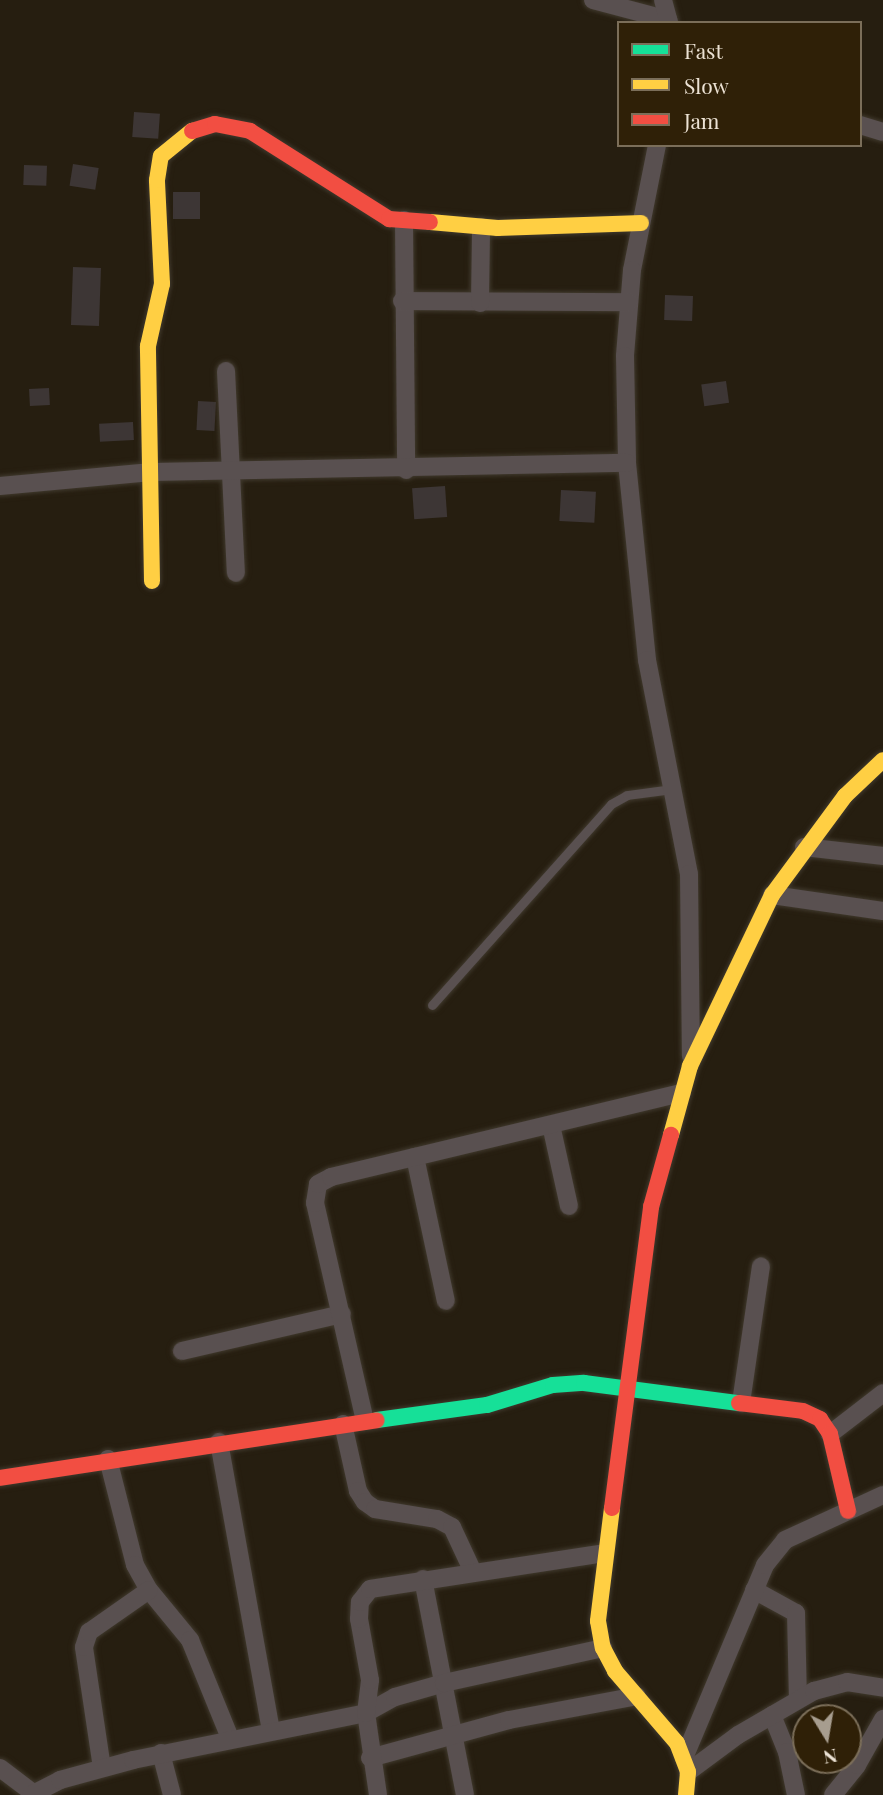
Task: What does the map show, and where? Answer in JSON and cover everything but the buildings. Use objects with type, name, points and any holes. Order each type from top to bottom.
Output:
[{"type":"street","points":[[593,0],[669,21]]},
{"type":"street","points":[[663,0],[669,21]]},
{"type":"street","points":[[152,581],[148,346],[162,284],[157,180],[162,156],[192,131],[215,124],[239,126],[284,148],[367,209],[404,220],[481,227],[641,223]]},
{"type":"street","points":[[862,126],[883,132]]},
{"type":"street","points":[[657,147],[629,302],[627,463],[644,635],[688,874],[691,1066]]},
{"type":"street","points":[[404,220],[402,301],[406,470]]},
{"type":"street","points":[[481,227],[481,303]]},
{"type":"street","points":[[402,301],[629,302]]},
{"type":"street","points":[[226,372],[236,573]]},
{"type":"street","points":[[0,486],[151,472],[406,470],[627,463]]},
{"type":"street","points":[[686,1765],[603,1648],[598,1621],[604,1553],[651,1207],[691,1066],[772,895],[804,847],[845,796],[883,760]]},
{"type":"street","points":[[804,847],[883,856]]},
{"type":"street","points":[[772,895],[883,911]]},
{"type":"street","points":[[365,1421],[315,1203],[318,1184],[331,1177],[682,1093]]},
{"type":"street","points":[[551,1125],[569,1206]]},
{"type":"street","points":[[415,1157],[446,1301]]},
{"type":"street","points":[[741,1403],[761,1266]]},
{"type":"street","points":[[182,1351],[342,1314]]},
{"type":"street","points":[[0,1478],[219,1442],[487,1405],[553,1385],[584,1383],[803,1410],[820,1419],[830,1434],[848,1511]]},
{"type":"street","points":[[830,1434],[883,1393]]},
{"type":"street","points":[[343,1424],[358,1491],[365,1502],[374,1509],[437,1519],[452,1527],[472,1572]]},
{"type":"street","points":[[219,1442],[271,1731]]},
{"type":"street","points":[[107,1459],[135,1564],[149,1590],[190,1640],[230,1738]]},
{"type":"street","points":[[686,1795],[686,1765],[765,1565],[785,1540],[883,1495]]},
{"type":"street","points":[[378,1795],[370,1758],[366,1713],[370,1679],[360,1602],[370,1589],[604,1553]]},
{"type":"street","points":[[423,1579],[465,1795]]},
{"type":"street","points":[[102,1768],[84,1647],[89,1632],[149,1590]]},
{"type":"street","points":[[754,1590],[789,1605],[796,1613],[798,1699]]},
{"type":"street","points":[[0,1768],[31,1794],[102,1768],[230,1738],[366,1713],[395,1697],[444,1683],[603,1648]]},
{"type":"street","points":[[686,1765],[798,1699],[847,1682],[883,1688]]},
{"type":"street","points":[[370,1758],[454,1734],[637,1696]]},
{"type":"street","points":[[772,1715],[787,1752],[796,1795]]},
{"type":"street","points":[[833,1795],[883,1719]]},
{"type":"street","points":[[161,1753],[172,1795]]},
{"type":"lane","points":[[432,1005],[611,804],[627,794],[672,789]]},
{"type":"traffic: fast","points":[[377,1420],[487,1405],[553,1385],[584,1383],[739,1403]]},
{"type":"traffic: slow","points":[[152,581],[148,346],[162,284],[157,180],[161,156],[192,131]]},
{"type":"traffic: slow","points":[[430,222],[498,228],[641,223]]},
{"type":"traffic: slow","points":[[671,1135],[690,1066],[772,895],[845,796],[883,760]]},
{"type":"traffic: slow","points":[[612,1508],[598,1621],[603,1648],[615,1671],[677,1743],[688,1772],[686,1795]]},
{"type":"traffic: jam","points":[[192,131],[215,124],[250,131],[389,219],[430,222]]},
{"type":"traffic: jam","points":[[612,1508],[651,1207],[671,1135]]},
{"type":"traffic: jam","points":[[739,1403],[803,1411],[820,1419],[830,1434],[848,1511]]},
{"type":"traffic: jam","points":[[0,1478],[377,1420]]}]
